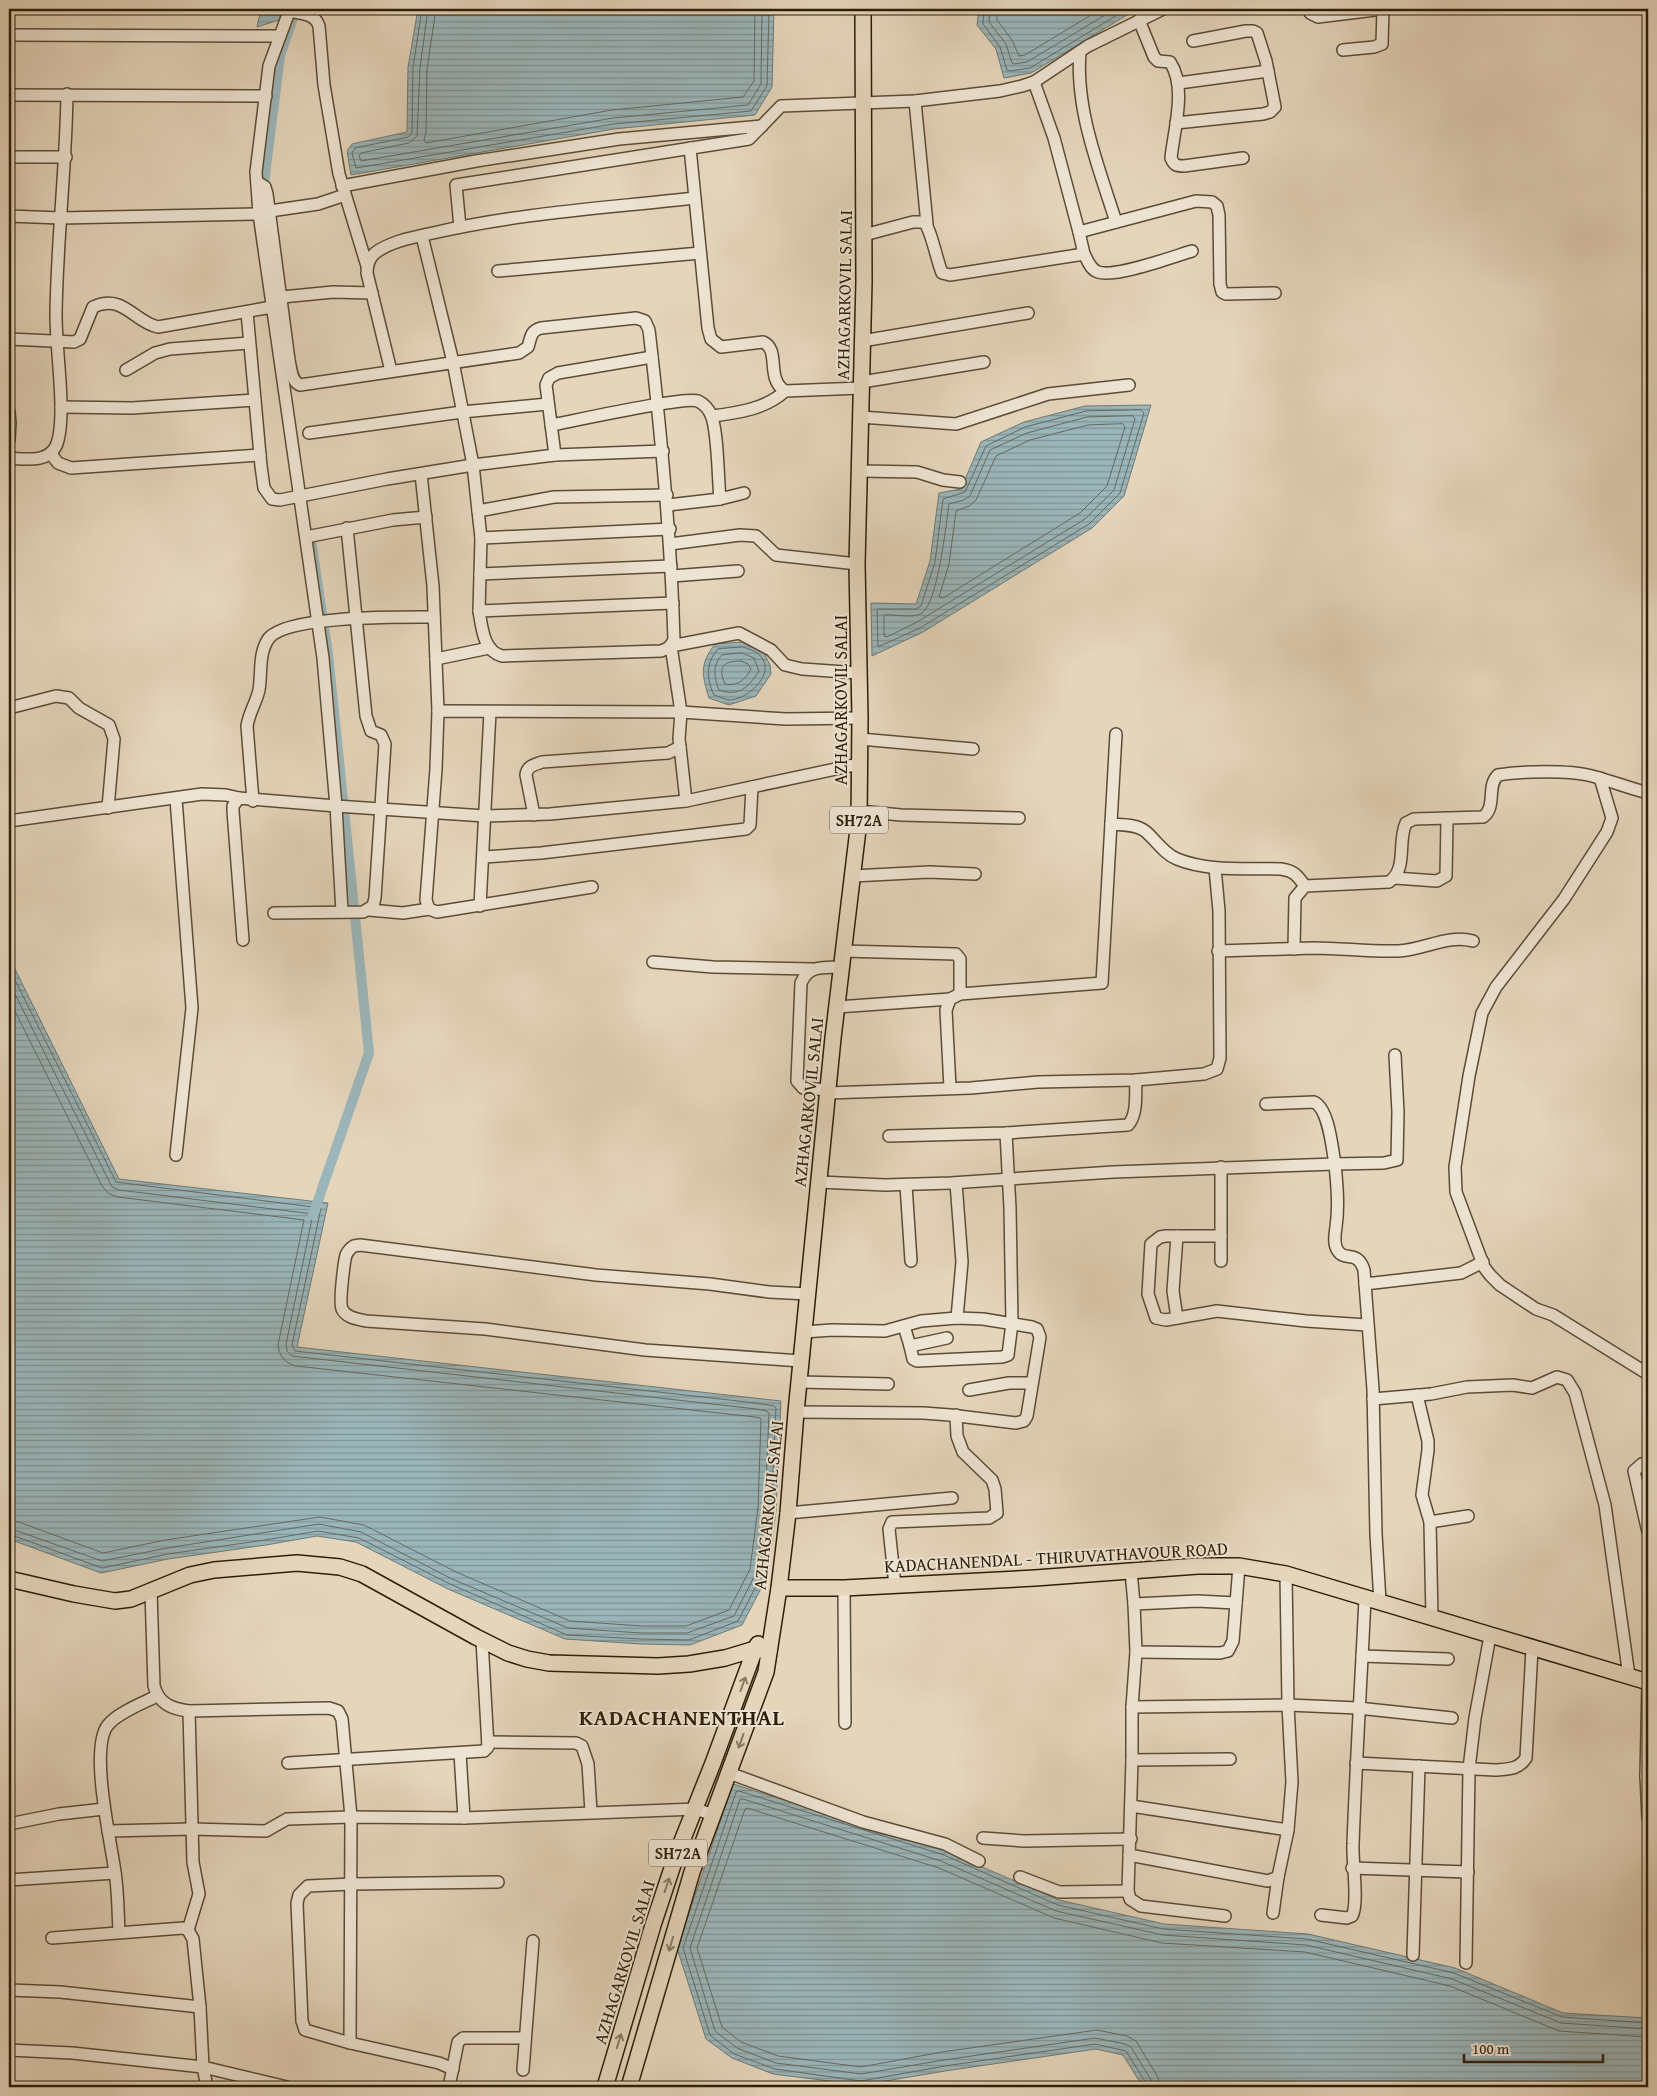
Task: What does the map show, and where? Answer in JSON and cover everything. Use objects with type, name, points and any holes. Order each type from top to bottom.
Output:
[{"type":"main road","name":"AZHAGARKOVIL SALAI","points":[[605,2087],[653,1925],[676,1856],[772,1627],[779,1588],[788,1513],[796,1412],[828,1091],[859,811],[860,718],[857,564],[864,235],[863,9]]},
{"type":"main road","points":[[9,1579],[115,1601],[131,1598],[190,1575],[237,1567],[298,1563],[340,1567],[362,1574],[482,1640],[508,1653],[527,1659],[549,1662],[658,1666],[689,1664],[762,1650]]},
{"type":"main road","name":"KADACHANENDAL - THIRUVATHAVOUR ROAD","points":[[779,1588],[844,1588],[1198,1566],[1239,1566],[1286,1574],[1648,1682]]},
{"type":"main road","name":"AZHAGARKOVIL SALAI","points":[[630,2087],[692,1872],[766,1672],[762,1650]]},
{"type":"street","points":[[460,227],[456,185],[749,139],[781,106],[862,101],[914,101],[1000,91],[1034,82],[1080,52],[1163,9]]},
{"type":"street","points":[[1309,9],[1313,16],[1318,17],[1383,9],[1382,44],[1374,47],[1343,50]]},
{"type":"street","points":[[346,912],[342,807],[323,658],[323,622],[272,308],[261,184],[256,172],[270,66],[280,36],[293,12],[313,16],[318,20],[328,116],[344,190],[367,266],[391,372]]},
{"type":"street","points":[[1139,20],[1154,57],[1158,60],[1170,62],[1175,69],[1179,83],[1171,158],[1173,163],[1177,166],[1243,158]]},
{"type":"street","points":[[1176,123],[1270,112],[1275,107],[1260,37],[1253,31],[1193,41]]},
{"type":"street","points":[[9,35],[280,36]]},
{"type":"street","points":[[1080,52],[1079,66],[1085,117],[1116,222]]},
{"type":"street","points":[[1179,83],[1268,71]]},
{"type":"street","points":[[1034,82],[1054,138],[1084,254],[1090,267],[1098,272],[1112,273],[1192,252]]},
{"type":"street","points":[[9,458],[44,458],[51,454],[57,445],[61,376],[57,341],[60,218],[66,157],[68,94]]},
{"type":"street","points":[[9,95],[266,96]]},
{"type":"street","points":[[914,101],[927,224],[939,266],[944,274],[958,275],[1084,254]]},
{"type":"street","points":[[9,216],[60,218],[264,212],[318,204],[344,190],[476,161],[619,139],[762,126]]},
{"type":"street","points":[[690,148],[708,328],[711,339],[721,347],[762,342],[767,344],[770,349],[774,380],[785,391]]},
{"type":"street","points":[[9,156],[66,157]]},
{"type":"street","points":[[367,266],[375,253],[390,245],[460,227],[500,220],[694,198]]},
{"type":"street","points":[[1079,232],[1196,201],[1212,202],[1217,206],[1219,215],[1220,289],[1226,294],[1275,293]]},
{"type":"street","points":[[264,212],[282,297],[289,360],[295,383],[308,386],[518,353],[528,348],[531,334],[535,329],[636,318],[645,321],[649,330],[670,529],[674,640],[671,646],[680,712],[679,739],[686,800]]},
{"type":"street","points":[[864,235],[919,221],[927,224]]},
{"type":"street","points":[[422,236],[453,362],[473,465],[481,538],[479,611],[484,637],[495,654],[502,656],[661,650],[668,649],[671,646],[739,633],[771,650],[785,665],[802,669],[859,673]]},
{"type":"street","points":[[498,271],[700,252]]},
{"type":"street","points":[[282,297],[334,292],[372,293]]},
{"type":"street","points":[[9,340],[74,342],[80,339],[93,307],[101,303],[121,306],[152,326],[158,327],[272,308]]},
{"type":"street","points":[[247,312],[264,488],[272,499],[280,500],[304,496],[473,465],[554,455],[663,451]]},
{"type":"street","points":[[862,342],[1028,313]]},
{"type":"street","points":[[126,370],[155,353],[249,343]]},
{"type":"street","points":[[554,455],[546,385],[549,378],[558,373],[652,357]]},
{"type":"street","points":[[712,416],[764,405],[785,391],[861,385],[984,362]]},
{"type":"street","points":[[861,417],[956,424],[1054,393],[1129,384]]},
{"type":"street","points":[[60,407],[132,408],[255,400]]},
{"type":"street","points":[[551,425],[658,405],[697,401],[704,405],[712,416],[720,499]]},
{"type":"street","points":[[309,433],[462,412],[548,404]]},
{"type":"street","points":[[9,412],[9,440]]},
{"type":"street","points":[[51,454],[58,463],[71,468],[260,455]]},
{"type":"street","points":[[860,472],[917,472],[943,480],[960,482]]},
{"type":"street","points":[[421,474],[434,617],[438,711],[426,900],[428,909]]},
{"type":"street","points":[[478,511],[548,498],[720,499],[744,493]]},
{"type":"street","points":[[310,536],[393,520],[426,517]]},
{"type":"street","points":[[347,528],[368,725],[371,731],[381,735],[385,744],[375,898],[373,906],[366,911]]},
{"type":"street","points":[[481,538],[670,529]]},
{"type":"street","points":[[670,544],[740,535],[756,536],[776,555],[857,564]]},
{"type":"street","points":[[480,574],[738,571]]},
{"type":"street","points":[[479,611],[673,603]]},
{"type":"street","points":[[253,801],[247,726],[258,691],[264,646],[270,637],[280,630],[323,622],[356,618],[434,617]]},
{"type":"street","points":[[436,658],[490,648]]},
{"type":"street","points":[[9,708],[56,696],[64,696],[69,698],[79,708],[109,725],[114,739],[108,808]]},
{"type":"street","points":[[438,711],[680,712],[786,719],[860,718]]},
{"type":"street","points":[[480,906],[490,712]]},
{"type":"street","points":[[837,1007],[1102,983],[1116,734]]},
{"type":"street","points":[[860,739],[973,749]]},
{"type":"street","points":[[534,815],[526,775],[531,765],[542,762],[668,753],[680,747]]},
{"type":"street","points":[[9,821],[213,794],[253,801],[432,814],[534,815],[686,800],[859,764]]},
{"type":"street","points":[[1304,886],[1389,882],[1395,878],[1400,870],[1406,824],[1414,819],[1477,818],[1488,814],[1492,783],[1498,775],[1510,773],[1579,774],[1604,779],[1644,792]]},
{"type":"street","points":[[1604,779],[1612,818],[1607,832],[1564,899],[1496,987],[1482,1013],[1469,1076],[1455,1167],[1456,1192],[1482,1262],[1490,1275],[1500,1285],[1536,1309],[1552,1315],[1648,1374]]},
{"type":"street","points":[[484,857],[541,853],[746,829],[750,825],[752,787]]},
{"type":"street","points":[[239,798],[233,806],[233,811],[243,940]]},
{"type":"street","points":[[176,799],[192,1008],[176,1155]]},
{"type":"street","points":[[859,811],[901,815],[1019,818]]},
{"type":"street","points":[[1395,878],[1437,881],[1446,876],[1447,819]]},
{"type":"street","points":[[1111,824],[1135,826],[1145,831],[1164,851],[1177,859],[1215,868],[1281,869],[1291,871],[1297,874],[1304,886]]},
{"type":"street","points":[[812,969],[807,972],[801,983],[797,1081],[803,1088],[828,1091],[950,1088],[1038,1082],[1136,1080],[1204,1074],[1218,1069],[1220,1058],[1219,911],[1215,868]]},
{"type":"street","points":[[853,876],[929,872],[975,874]]},
{"type":"street","points":[[1294,949],[1295,898],[1304,886]]},
{"type":"street","points":[[274,913],[366,911],[403,913],[428,909],[437,912],[592,887]]},
{"type":"street","points":[[1218,951],[1294,949],[1400,951],[1450,939],[1462,938],[1473,941]]},
{"type":"street","points":[[843,951],[956,954],[960,959],[955,996],[946,1010],[950,1088]]},
{"type":"street","points":[[653,962],[713,967],[842,968]]},
{"type":"street","points":[[819,1182],[906,1185],[1221,1167],[1384,1163],[1397,1160],[1398,1112],[1395,1055]]},
{"type":"street","points":[[889,1136],[1006,1133],[1128,1125],[1134,1113],[1136,1080]]},
{"type":"street","points":[[1266,1104],[1314,1102],[1320,1105],[1325,1115],[1336,1164],[1339,1209],[1334,1237],[1336,1245],[1338,1252],[1356,1257],[1361,1261],[1364,1270],[1373,1399],[1376,1534],[1373,1601],[1362,1656],[1358,1708],[1352,1868],[1356,1906],[1352,1916],[1348,1918],[1320,1915]]},
{"type":"street","points":[[904,1326],[913,1358],[917,1361],[1005,1357],[1010,1352],[1012,1323],[1010,1208],[1006,1133]]},
{"type":"street","points":[[1221,1167],[1221,1261]]},
{"type":"street","points":[[956,1183],[962,1262],[957,1318]]},
{"type":"street","points":[[906,1185],[911,1261]]},
{"type":"street","points":[[1177,1236],[1172,1291],[1177,1318]]},
{"type":"street","points":[[1221,1236],[1160,1237],[1151,1244],[1148,1294],[1156,1318],[1161,1320],[1217,1311],[1306,1321],[1367,1325]]},
{"type":"street","points":[[801,1361],[645,1350],[485,1329],[366,1321],[345,1313],[341,1308],[341,1300],[346,1254],[354,1246],[360,1244],[596,1275],[808,1294]]},
{"type":"street","points":[[1364,1284],[1462,1273],[1482,1262]]},
{"type":"street","points":[[796,1412],[923,1413],[956,1415],[1016,1423],[1024,1421],[1028,1416],[1038,1354],[1039,1333],[1032,1327],[983,1318],[921,1321],[885,1331],[832,1330],[804,1332]]},
{"type":"street","points":[[910,1346],[947,1338]]},
{"type":"street","points":[[1373,1399],[1418,1395],[1467,1387],[1513,1385],[1532,1388],[1557,1377],[1563,1378],[1571,1385],[1605,1505],[1629,1676]]},
{"type":"street","points":[[799,1382],[888,1384]]},
{"type":"street","points":[[969,1390],[1009,1383],[1032,1383]]},
{"type":"street","points":[[1418,1395],[1428,1441],[1422,1495],[1430,1522],[1432,1618]]},
{"type":"street","points":[[895,1585],[889,1529],[892,1522],[989,1518],[997,1513],[995,1489],[992,1480],[963,1452],[957,1436],[956,1415]]},
{"type":"street","points":[[1648,1463],[1642,1464],[1634,1471],[1648,1532]]},
{"type":"street","points":[[788,1513],[952,1498]]},
{"type":"street","points":[[1430,1522],[1468,1516]]},
{"type":"street","points":[[1136,1652],[1220,1653],[1228,1651],[1233,1641],[1239,1566]]},
{"type":"street","points":[[1131,1571],[1136,1652],[1132,1707],[1131,1838],[1128,1891],[1130,1898],[1141,1906],[1225,1916]]},
{"type":"street","points":[[1273,1913],[1288,1830],[1292,1768],[1288,1705],[1286,1574]]},
{"type":"street","points":[[844,1588],[845,1722]]},
{"type":"street","points":[[151,1591],[154,1686],[157,1696],[166,1705],[189,1711],[329,1708],[338,1711],[342,1719],[351,1817],[350,2043]]},
{"type":"street","points":[[1134,1604],[1197,1601],[1236,1603]]},
{"type":"street","points":[[1466,1964],[1470,1769],[1475,1718],[1490,1636]]},
{"type":"street","points":[[288,1763],[484,1751],[488,1747],[488,1742],[482,1640]]},
{"type":"street","points":[[1356,1763],[1494,1770],[1515,1768],[1522,1764],[1526,1758],[1532,1648]]},
{"type":"street","points":[[1362,1656],[1448,1659]]},
{"type":"street","points":[[1648,1682],[1648,1818]]},
{"type":"street","points":[[119,1932],[116,1873],[104,1809],[102,1738],[108,1725],[118,1717],[157,1696]]},
{"type":"street","points":[[1132,1707],[1288,1705],[1358,1708],[1452,1718]]},
{"type":"street","points":[[188,1930],[199,1894],[193,1862],[189,1711]]},
{"type":"street","points":[[488,1742],[576,1743],[582,1746],[588,1764],[591,1812]]},
{"type":"street","points":[[460,1753],[464,1818]]},
{"type":"street","points":[[1132,1760],[1230,1759]]},
{"type":"street","points":[[1412,1955],[1419,1766]]},
{"type":"street","points":[[729,1773],[863,1822],[945,1844],[980,1861]]},
{"type":"street","points":[[1131,1806],[1288,1830]]},
{"type":"street","points":[[9,1824],[59,1814],[104,1809]]},
{"type":"street","points":[[108,1831],[192,1829],[266,1831],[287,1819],[351,1817],[464,1818],[696,1809],[713,1814]]},
{"type":"street","points":[[983,1838],[1024,1842],[1131,1838]]},
{"type":"street","points":[[1129,1855],[1268,1881],[1278,1877]]},
{"type":"street","points":[[1352,1868],[1468,1872]]},
{"type":"street","points":[[9,1880],[116,1873]]},
{"type":"street","points":[[1020,1877],[1059,1892],[1128,1891]]},
{"type":"street","points":[[453,2069],[439,2063],[309,2033],[303,2025],[297,1903],[299,1894],[308,1886],[498,1882]]},
{"type":"street","points":[[52,1938],[183,1928],[188,1930],[193,1939],[200,2007],[203,2067],[207,2087]]},
{"type":"street","points":[[523,2070],[533,1941]]},
{"type":"street","points":[[9,1990],[60,1992],[200,2007]]},
{"type":"street","points":[[449,2087],[458,2042],[463,2038],[526,2038]]},
{"type":"street","points":[[9,2050],[72,2053],[203,2067],[287,2087]]},
{"type":"water","points":[[261,9],[283,9],[279,20],[257,27]]},
{"type":"water","points":[[418,9],[774,9],[772,87],[755,115],[614,129],[351,175],[347,151],[352,144],[407,132],[408,67]]},
{"type":"water","points":[[979,9],[1137,9],[1031,73],[1004,78],[996,49],[977,25]]},
{"type":"water","points":[[1151,405],[1124,496],[1092,528],[923,632],[872,656],[871,603],[916,604],[930,561],[939,493],[961,489],[981,442],[1024,422],[1085,406]]},
{"type":"water","points":[[743,642],[762,649],[770,665],[771,674],[756,696],[729,705],[709,698],[703,670],[710,651],[715,644]]},
{"type":"water","points":[[9,957],[119,1179],[328,1203],[297,1347],[781,1401],[776,1510],[768,1575],[742,1625],[690,1645],[565,1639],[448,1589],[356,1542],[317,1536],[168,1559],[101,1573],[9,1539]]},
{"type":"water","points":[[733,1784],[945,1851],[1059,1900],[1164,1924],[1308,1934],[1455,1968],[1563,2013],[1648,2018],[1648,2087],[1143,2087],[1123,2055],[1096,2049],[862,2085],[773,2074],[732,2058],[706,2039],[677,1948]]},
{"type":"waterway","points":[[263,191],[280,56],[296,9]]},
{"type":"waterway","points":[[310,533],[328,654],[369,1053],[313,1215]]},
{"type":"district","name":"KADACHANENTHAL","points":[[682,1717]]}]
